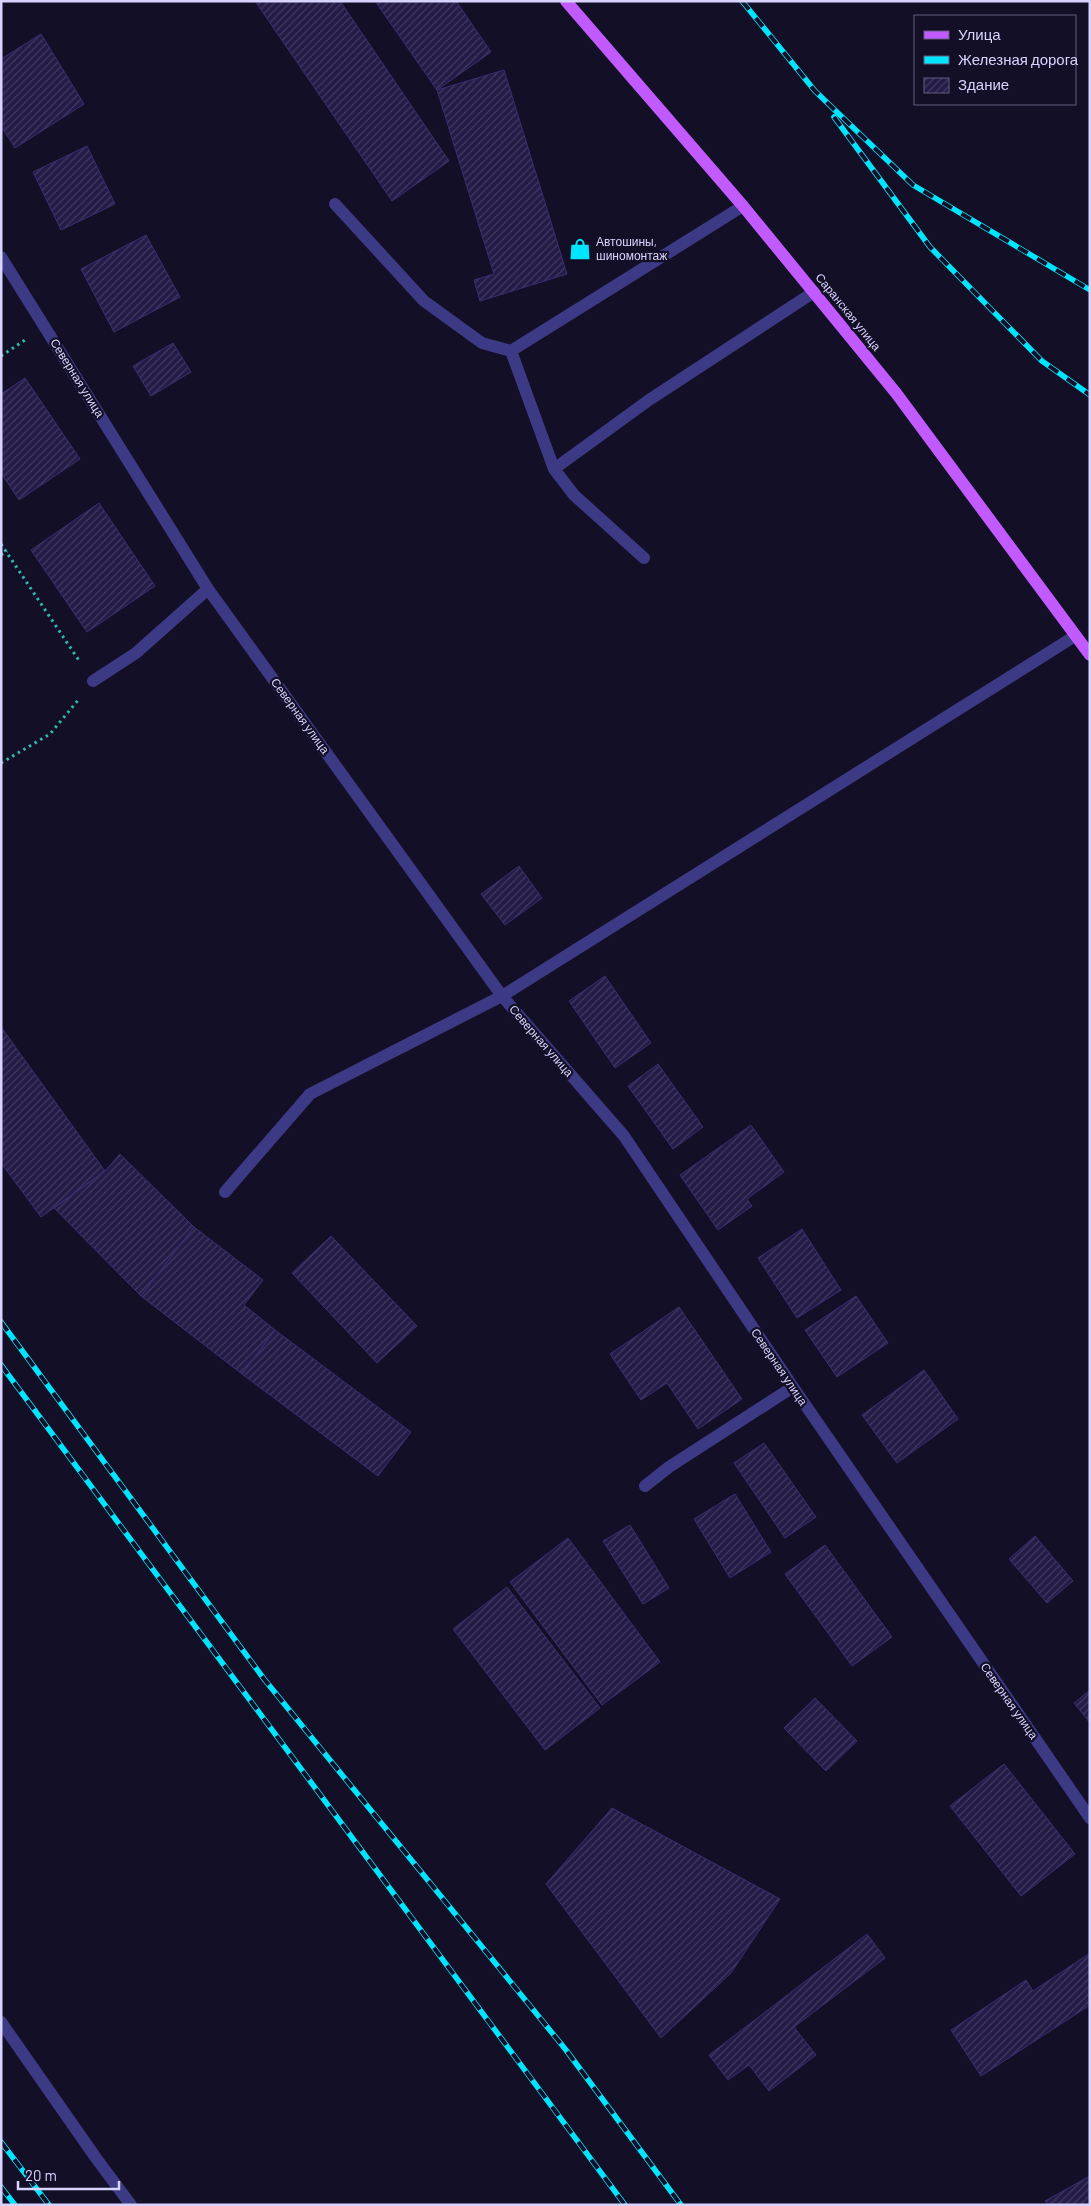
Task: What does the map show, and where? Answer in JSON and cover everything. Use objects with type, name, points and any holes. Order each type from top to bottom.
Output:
[{"type":"main road","name":"Саранская улица","points":[[566,1],[743,206],[896,393],[1090,655]]},
{"type":"street","points":[[335,204],[424,301],[482,343],[511,351],[743,206]]},
{"type":"street","name":"Северная улица","points":[[1,257],[208,589],[502,996],[624,1136],[793,1387],[1090,1818]]},
{"type":"street","points":[[554,469],[650,400],[814,292]]},
{"type":"street","points":[[511,351],[554,469],[574,495],[644,558]]},
{"type":"street","points":[[93,681],[136,653],[208,589]]},
{"type":"street","points":[[225,1192],[310,1094],[502,996],[1075,636]]},
{"type":"street","points":[[644,1486],[793,1387]]},
{"type":"street","points":[[1,2022],[131,2205]]},
{"type":"path","points":[[1,544],[93,681],[50,734],[1,764]]},
{"type":"path","points":[[1,555],[7,551]]},
{"type":"building","points":[[255,1],[340,1],[449,161],[392,201]]},
{"type":"building","points":[[375,1],[456,1],[491,52],[437,90]]},
{"type":"building","points":[[41,34],[84,104],[15,148],[1,126],[1,59]]},
{"type":"building","points":[[504,70],[567,274],[480,301],[474,280],[494,274],[437,90]]},
{"type":"building","points":[[87,146],[115,204],[61,230],[33,172]]},
{"type":"building","points":[[146,235],[180,297],[114,332],[81,269]]},
{"type":"building","points":[[173,343],[191,372],[151,396],[133,366]]},
{"type":"building","points":[[25,378],[80,459],[19,500],[1,473],[1,394]]},
{"type":"building","points":[[99,503],[155,586],[87,632],[31,550]]},
{"type":"building","points":[[519,866],[542,898],[505,925],[481,894]]},
{"type":"building","points":[[605,976],[651,1043],[615,1068],[569,1001]]},
{"type":"building","points":[[1,1027],[105,1171],[41,1217],[1,1163]]},
{"type":"building","points":[[658,1064],[703,1127],[673,1149],[628,1086]]},
{"type":"building","points":[[751,1125],[784,1172],[747,1199],[752,1206],[718,1230],[680,1175]]},
{"type":"building","points":[[120,1154],[194,1227],[141,1296],[54,1208],[105,1171]]},
{"type":"building","points":[[194,1227],[263,1280],[244,1305],[275,1330],[242,1374],[141,1296]]},
{"type":"building","points":[[802,1229],[841,1290],[797,1318],[758,1258]]},
{"type":"building","points":[[331,1236],[417,1326],[377,1363],[292,1273]]},
{"type":"building","points":[[856,1296],[888,1343],[837,1377],[805,1330]]},
{"type":"building","points":[[679,1307],[742,1399],[698,1429],[667,1383],[641,1400],[610,1354]]},
{"type":"building","points":[[275,1330],[411,1432],[378,1476],[242,1374]]},
{"type":"building","points":[[924,1370],[958,1419],[897,1463],[862,1415]]},
{"type":"building","points":[[764,1443],[816,1517],[785,1538],[734,1463]]},
{"type":"building","points":[[735,1494],[771,1552],[730,1578],[694,1519]]},
{"type":"building","points":[[630,1525],[669,1588],[643,1604],[603,1541]]},
{"type":"building","points":[[1035,1536],[1073,1581],[1047,1603],[1009,1559]]},
{"type":"building","points":[[568,1538],[660,1662],[602,1705],[510,1582]]},
{"type":"building","points":[[825,1545],[892,1637],[852,1666],[785,1574]]},
{"type":"building","points":[[507,1587],[600,1708],[545,1750],[453,1629]]},
{"type":"building","points":[[1090,1690],[1090,1723],[1074,1703]]},
{"type":"building","points":[[815,1698],[857,1741],[826,1771],[784,1728]]},
{"type":"building","points":[[1004,1764],[1075,1854],[1021,1896],[950,1806]]},
{"type":"building","points":[[612,1808],[780,1899],[731,1973],[661,2038],[546,1884]]},
{"type":"building","points":[[867,1934],[885,1958],[794,2027],[816,2055],[769,2091],[749,2065],[728,2080],[709,2055]]},
{"type":"building","points":[[1090,1953],[1090,2005],[981,2076],[951,2030],[1026,1980],[1033,1991]]},
{"type":"building","points":[[1090,2176],[1090,2205],[1048,2205],[1045,2201]]},
{"type":"railway","points":[[742,1],[815,91],[913,185],[1090,290]]},
{"type":"railway","points":[[834,117],[930,247],[1042,361],[1090,395]]},
{"type":"railway","points":[[1,1322],[264,1679],[566,2050],[681,2205]]},
{"type":"railway","points":[[1,1365],[625,2205]]},
{"type":"railway","points":[[1,2142],[49,2205]]},
{"type":"railway","points":[[1,2187],[15,2205]]},
{"type":"place","name":"Автошины, шиномонтаж","points":[[580,249]]}]
